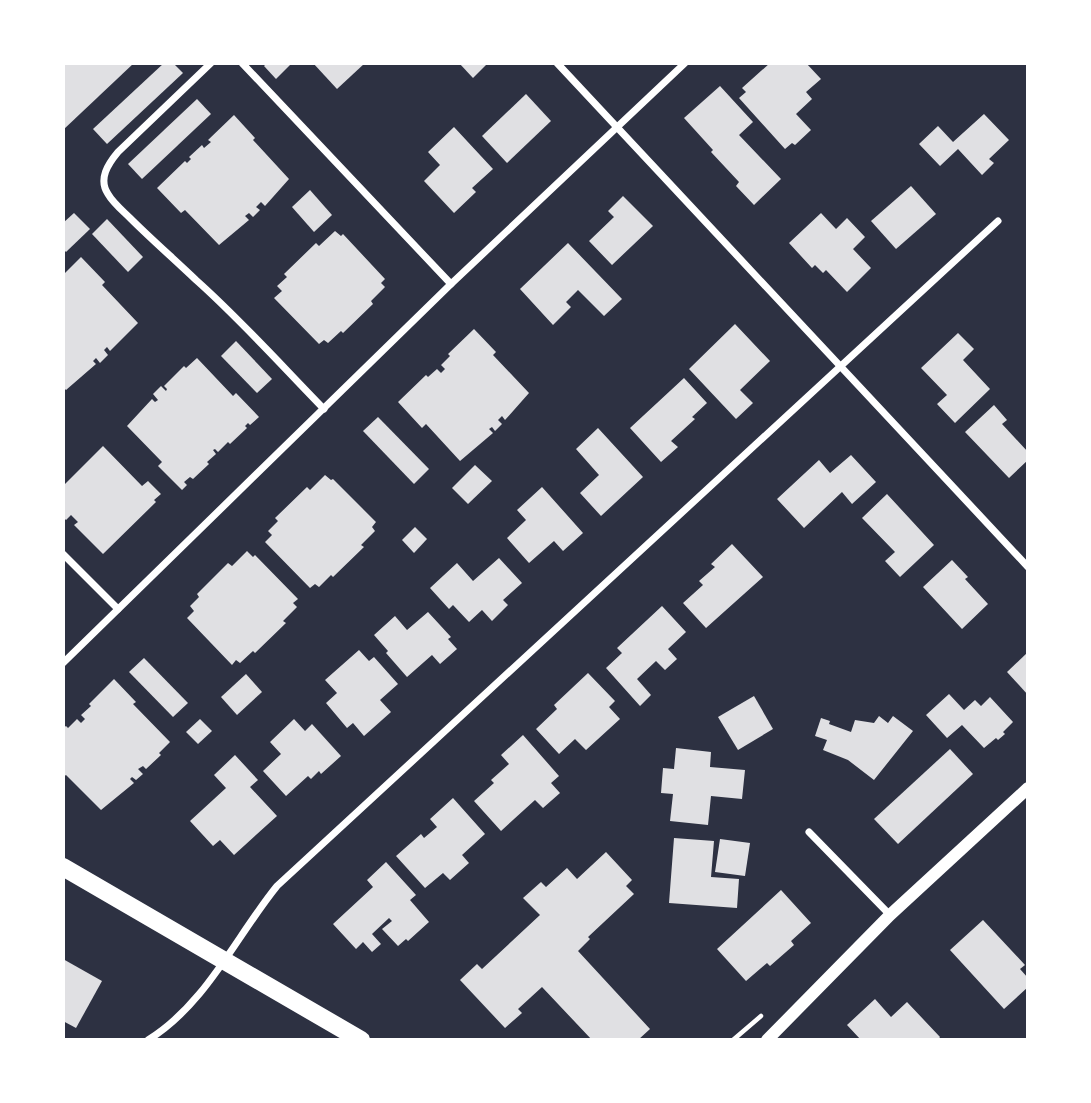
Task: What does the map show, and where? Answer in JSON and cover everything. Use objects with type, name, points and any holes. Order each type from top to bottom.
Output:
[{"type":"main road","points":[[63,867],[361,1040]]},
{"type":"street","points":[[211,63],[109,162],[104,172],[107,194],[198,281],[324,409]]},
{"type":"street","points":[[242,63],[451,284]]},
{"type":"street","points":[[557,63],[1028,567]]},
{"type":"street","points":[[63,663],[451,284],[685,63]]},
{"type":"street","points":[[148,1040],[181,1014],[224,961],[277,886],[998,221]]},
{"type":"street","points":[[63,554],[118,609]]},
{"type":"street","points":[[767,1040],[890,915],[1028,788]]},
{"type":"street","points":[[808,832],[890,915]]},
{"type":"building","points":[[63,63],[134,63],[63,130]]},
{"type":"building","points":[[164,63],[173,63],[183,73],[107,144],[93,129]]},
{"type":"building","points":[[267,63],[290,65],[276,79],[264,66]]},
{"type":"building","points":[[313,63],[365,63],[337,89]]},
{"type":"building","points":[[459,63],[488,63],[473,78]]},
{"type":"building","points":[[770,63],[806,63],[821,79],[806,92],[812,99],[796,114],[811,130],[795,145],[792,143],[785,149],[739,98],[746,92],[742,88]]},
{"type":"building","points":[[720,86],[753,122],[739,135],[781,179],[754,205],[736,186],[739,182],[684,118]]},
{"type":"building","points":[[526,94],[551,121],[507,163],[482,136]]},
{"type":"building","points":[[197,99],[211,114],[142,179],[128,164]]},
{"type":"building","points":[[984,114],[1009,140],[989,159],[994,163],[982,175],[958,149],[940,166],[919,144],[938,126],[953,142]]},
{"type":"building","points":[[234,115],[289,179],[265,206],[261,202],[256,207],[260,210],[253,217],[249,213],[245,216],[249,220],[219,245],[185,210],[181,213],[157,188],[185,161],[187,163],[191,159],[189,157],[202,145],[204,148],[211,142],[208,140]]},
{"type":"building","points":[[454,127],[493,169],[472,188],[476,192],[454,213],[424,181],[440,165],[428,152]]},
{"type":"building","points":[[911,186],[936,214],[896,249],[871,221]]},
{"type":"building","points":[[310,190],[332,215],[314,232],[292,207]]},
{"type":"building","points":[[623,196],[653,226],[612,265],[589,241],[614,217],[608,211]]},
{"type":"building","points":[[74,213],[90,229],[66,252],[63,249],[63,223]]},
{"type":"building","points":[[821,213],[836,229],[847,218],[865,237],[853,249],[871,268],[847,292],[826,270],[823,273],[815,265],[812,268],[789,243]]},
{"type":"building","points":[[107,219],[143,257],[128,272],[92,234]]},
{"type":"building","points":[[335,231],[341,236],[343,234],[385,279],[381,283],[385,287],[371,301],[373,304],[343,333],[341,331],[328,343],[324,340],[319,344],[274,298],[282,291],[277,286],[287,277],[284,274],[316,243],[319,246]]},
{"type":"building","points":[[568,243],[622,299],[604,316],[578,290],[566,302],[571,307],[553,325],[520,289]]},
{"type":"building","points":[[81,257],[105,282],[102,285],[138,323],[110,351],[107,347],[104,350],[108,355],[100,363],[96,358],[93,361],[96,364],[66,390],[63,387],[63,275]]},
{"type":"building","points":[[735,324],[770,361],[740,390],[753,403],[736,419],[689,369]]},
{"type":"building","points":[[474,329],[496,352],[493,355],[529,393],[505,420],[502,416],[498,420],[502,424],[495,431],[492,427],[489,429],[493,433],[460,461],[426,424],[422,428],[398,402],[426,375],[428,377],[437,369],[441,373],[445,369],[441,365],[450,356],[448,354]]},
{"type":"building","points":[[958,333],[974,349],[963,360],[990,389],[955,423],[937,404],[947,395],[921,368]]},
{"type":"building","points":[[236,341],[272,379],[257,393],[221,356]]},
{"type":"building","points":[[197,358],[233,396],[236,393],[259,417],[250,425],[248,423],[245,426],[247,428],[230,444],[228,442],[218,452],[213,450],[216,454],[207,462],[209,464],[193,479],[190,477],[184,482],[187,485],[182,490],[158,466],[162,462],[127,426],[152,399],[155,402],[158,400],[153,394],[161,386],[166,391],[164,386],[184,366],[186,368]]},
{"type":"building","points":[[684,378],[707,403],[692,417],[695,419],[671,441],[678,447],[661,462],[630,428]]},
{"type":"building","points":[[994,405],[1007,420],[1002,424],[1028,452],[1028,460],[1009,478],[965,432]]},
{"type":"building","points":[[378,417],[429,469],[414,484],[363,431]]},
{"type":"building","points":[[598,428],[643,477],[601,516],[580,493],[599,475],[576,449]]},
{"type":"building","points":[[103,446],[142,486],[148,481],[161,494],[103,554],[74,525],[78,522],[71,515],[66,520],[63,517],[63,486]]},
{"type":"building","points":[[851,455],[876,482],[852,504],[842,492],[804,528],[777,499],[819,460],[830,473]]},
{"type":"building","points":[[475,465],[492,481],[468,504],[452,488]]},
{"type":"building","points":[[325,475],[333,479],[376,522],[372,527],[375,531],[361,545],[364,547],[333,577],[331,575],[319,587],[315,584],[310,588],[265,542],[272,535],[268,531],[278,521],[275,518],[307,487],[310,490]]},
{"type":"building","points":[[542,487],[583,533],[563,551],[554,541],[529,563],[507,538],[526,520],[517,510]]},
{"type":"building","points":[[887,494],[934,545],[900,577],[885,561],[895,552],[862,518]]},
{"type":"building","points":[[415,527],[427,539],[414,553],[402,540]]},
{"type":"building","points":[[732,544],[763,577],[706,628],[683,603],[703,585],[699,581],[715,567],[711,564]]},
{"type":"building","points":[[247,551],[253,557],[255,555],[298,599],[293,603],[297,607],[283,621],[286,623],[255,653],[253,651],[240,663],[236,660],[232,665],[187,618],[194,611],[190,606],[199,597],[197,594],[228,563],[232,566]]},
{"type":"building","points":[[499,558],[522,583],[503,600],[508,605],[492,621],[482,610],[469,622],[453,605],[449,609],[430,588],[457,563],[473,581]]},
{"type":"building","points":[[952,560],[988,604],[962,629],[923,587]]},
{"type":"building","points":[[662,606],[686,632],[668,649],[677,659],[665,670],[656,661],[637,679],[651,695],[640,706],[606,668],[622,653],[617,648]]},
{"type":"building","points":[[428,612],[451,637],[448,639],[457,649],[440,664],[432,655],[407,677],[374,635],[395,616],[407,630]]},
{"type":"building","points":[[359,650],[369,661],[374,657],[398,684],[380,700],[391,712],[364,736],[353,723],[347,728],[326,703],[337,693],[325,680]]},
{"type":"building","points":[[1028,652],[1028,695],[1007,672]]},
{"type":"building","points":[[144,658],[188,703],[173,717],[129,672]]},
{"type":"building","points":[[588,673],[615,701],[609,707],[620,719],[586,750],[575,739],[559,754],[536,729],[557,709],[554,705]]},
{"type":"building","points":[[246,674],[262,692],[237,715],[221,697]]},
{"type":"building","points":[[114,679],[136,702],[133,704],[170,742],[146,769],[143,766],[138,769],[143,774],[136,780],[132,777],[130,779],[134,783],[101,810],[66,775],[63,777],[63,728],[68,728],[77,719],[81,723],[85,719],[81,715],[91,706],[89,704]]},
{"type":"building","points":[[949,694],[964,710],[975,700],[981,706],[990,697],[1013,722],[1003,732],[1005,734],[984,748],[962,725],[947,738],[926,715]]},
{"type":"building","points":[[754,696],[773,729],[738,750],[718,717]]},
{"type":"building","points":[[879,716],[888,723],[893,716],[913,731],[874,780],[848,760],[823,750],[827,740],[815,736],[821,718],[851,732],[855,720],[874,723]]},
{"type":"building","points":[[200,719],[212,731],[198,744],[186,732]]},
{"type":"building","points":[[294,719],[305,731],[312,724],[341,756],[321,774],[319,771],[311,779],[308,776],[286,796],[263,771],[281,754],[270,742]]},
{"type":"building","points":[[523,735],[559,776],[551,783],[560,793],[543,808],[535,800],[501,831],[474,801],[494,783],[491,780],[509,764],[501,755]]},
{"type":"building","points":[[676,748],[711,752],[710,767],[745,770],[742,799],[711,796],[708,825],[670,821],[673,794],[661,793],[663,768],[674,769]]},
{"type":"building","points":[[950,749],[973,774],[898,844],[874,819]]},
{"type":"building","points":[[235,755],[258,780],[250,787],[277,816],[234,855],[220,840],[213,846],[190,821],[226,788],[214,775]]},
{"type":"building","points":[[453,798],[485,834],[462,855],[469,863],[450,880],[443,873],[425,888],[396,856],[421,834],[424,838],[437,827],[430,819]]},
{"type":"building","points":[[674,838],[714,841],[711,877],[739,879],[737,908],[669,903]]},
{"type":"building","points":[[720,839],[750,843],[745,876],[715,872]]},
{"type":"building","points":[[606,852],[632,880],[626,886],[634,894],[588,937],[590,939],[578,951],[650,1029],[638,1040],[592,1040],[542,987],[518,1009],[522,1013],[505,1028],[460,980],[477,964],[482,969],[540,915],[523,898],[541,882],[546,887],[567,868],[577,879]]},
{"type":"building","points":[[386,862],[416,895],[410,900],[429,922],[408,941],[406,939],[398,946],[382,929],[392,921],[389,918],[372,934],[381,944],[372,952],[363,942],[356,949],[333,924],[373,887],[367,880]]},
{"type":"building","points":[[781,890],[811,923],[791,941],[794,945],[770,966],[767,963],[746,981],[717,949]]},
{"type":"building","points":[[983,920],[1025,965],[1020,969],[1028,978],[1028,987],[1004,1009],[950,950]]},
{"type":"building","points":[[63,959],[102,981],[76,1028],[63,1021]]},
{"type":"building","points":[[875,999],[891,1017],[907,1002],[940,1037],[938,1040],[861,1040],[847,1025]]}]
